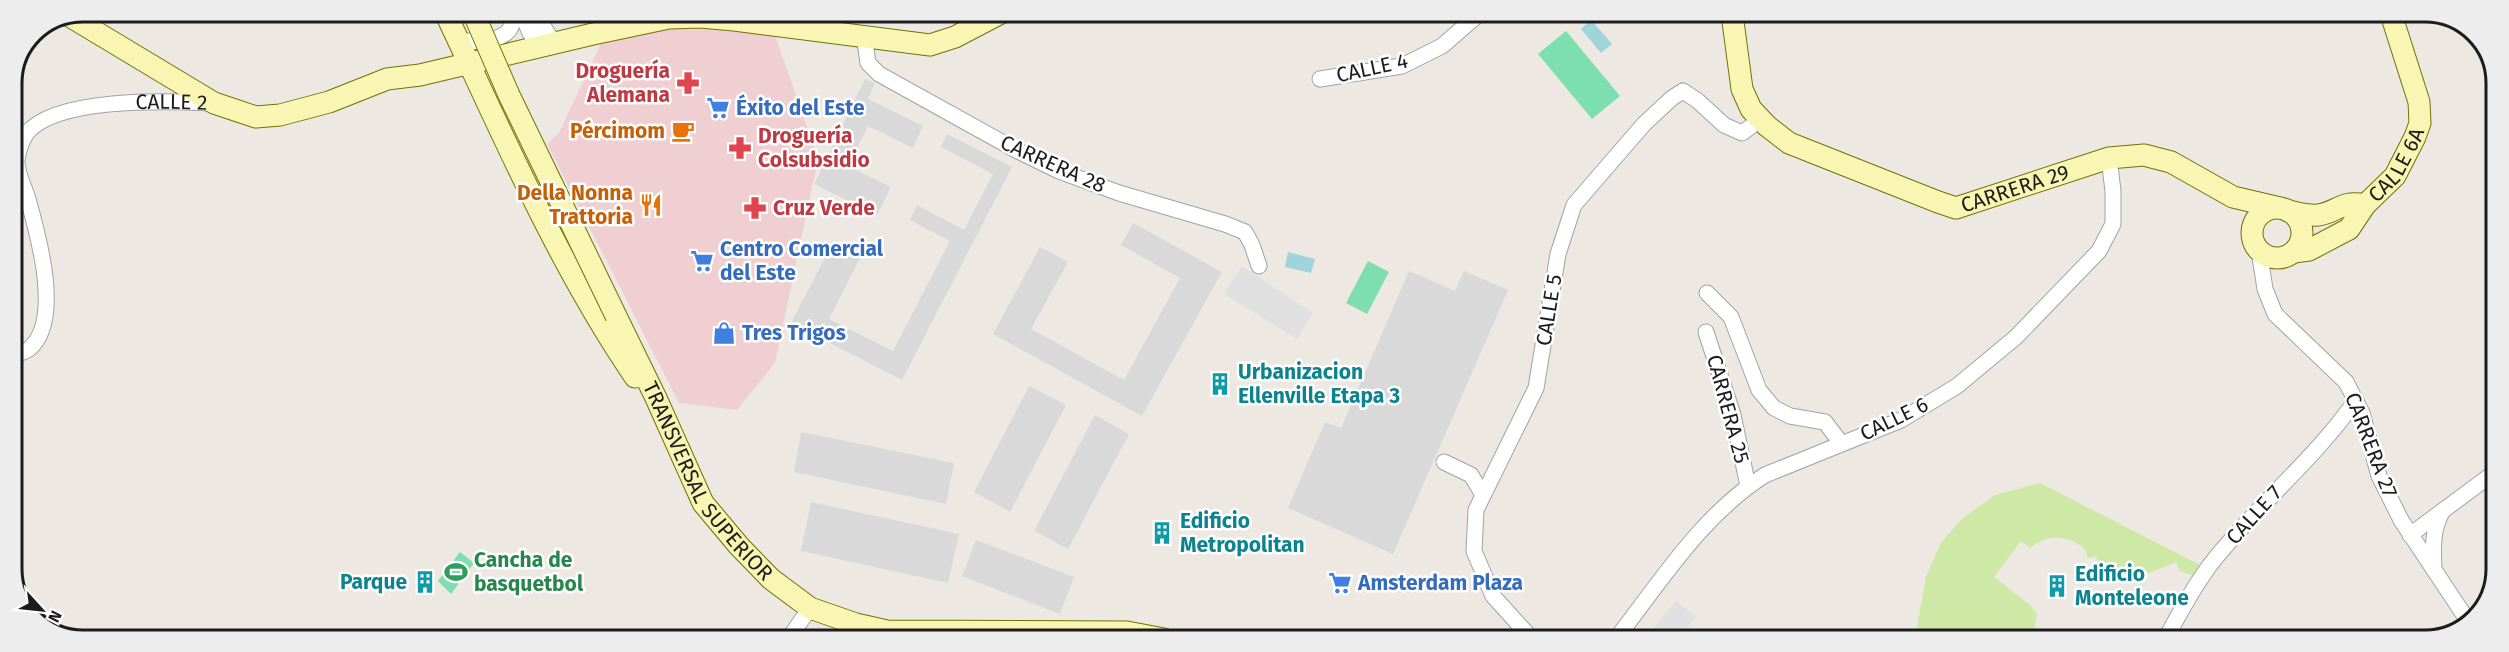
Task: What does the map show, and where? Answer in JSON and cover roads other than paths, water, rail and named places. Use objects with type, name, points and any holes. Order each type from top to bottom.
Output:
[{"type":"street","points":[[80,22],[214,103]]},
{"type":"street","points":[[450,22],[554,237],[607,335],[640,383],[657,398]]},
{"type":"street","name":"TRANSVERSAL SUPERIOR","points":[[477,22],[508,95],[657,398],[703,503],[739,546],[771,579],[810,609],[883,630]]},
{"type":"street","points":[[458,40],[477,43],[491,41],[500,37],[512,22]]},
{"type":"street","points":[[525,22],[530,33],[546,45]]},
{"type":"street","points":[[538,22],[546,45]]},
{"type":"street","name":"CALLE 2","points":[[22,146],[26,134],[43,120],[60,114],[110,104],[168,101],[214,103],[256,117],[280,115],[329,102],[387,79],[420,75],[651,22]]},
{"type":"street","name":"CALLE 2","points":[[748,22],[864,34],[906,43],[930,45],[955,38],[984,22]]},
{"type":"street","name":"CALLE 4","points":[[1320,79],[1402,66],[1442,46],[1470,22]]},
{"type":"street","name":"CARRERA 29","points":[[1733,22],[1742,89],[1751,109],[1789,143],[1956,208],[2109,158],[2144,155],[2171,162],[2233,197],[2284,210]]},
{"type":"street","name":"CALLE 6A","points":[[2269,254],[2309,250],[2349,229],[2365,205],[2395,176],[2406,157],[2420,123],[2419,102],[2394,22]]},
{"type":"street","name":"CARRERA 28","points":[[864,34],[868,63],[879,74],[1016,150],[1059,171],[1119,193],[1245,232],[1252,245],[1258,266]]},
{"type":"street","name":"CARRERA 29","points":[[1738,66],[1756,106],[1797,146]]},
{"type":"street","name":"CALLE 5","points":[[1524,630],[1492,596],[1474,551],[1476,510],[1536,388],[1558,254],[1574,205],[1644,124],[1683,91],[1698,101],[1724,125],[1742,133],[1761,119]]},
{"type":"street","name":"CALLE 6","points":[[1623,630],[1701,529],[1748,486],[1765,475],[1901,420],[1957,386],[2016,337],[2099,251],[2113,224],[2113,192],[2109,158]]},
{"type":"street","name":"CALLE 2","points":[[22,180],[47,285],[46,310],[40,332],[29,349],[23,352]]},
{"type":"street","points":[[2233,197],[2269,254]]},
{"type":"street","name":"CALLE 6A","points":[[2284,210],[2319,215],[2351,202],[2365,205]]},
{"type":"street","points":[[2284,210],[2295,215],[2302,230],[2302,238],[2269,254],[2258,217],[2265,212],[2284,210]]},
{"type":"street","name":"CARRERA 27","points":[[2269,254],[2265,289],[2275,314],[2346,382],[2359,407],[2379,476],[2410,535],[2464,616]]},
{"type":"street","points":[[1707,293],[1731,317],[1760,390],[1774,408],[1790,416],[1825,422],[1842,443]]},
{"type":"street","name":"CARRERA 25","points":[[1706,332],[1733,415],[1748,486]]},
{"type":"street","name":"CALLE 7","points":[[2170,630],[2190,594],[2210,566],[2256,512],[2338,425],[2359,407]]},
{"type":"street","points":[[1444,462],[1471,475],[1484,495]]},
{"type":"street","points":[[2410,535],[2486,479]]},
{"type":"street","points":[[2434,570],[2433,548],[2436,523],[2443,511]]},
{"type":"street","points":[[795,630],[810,609]]},
{"type":"water","points":[[1589,22],[1593,22],[1612,44],[1601,53],[1581,29]]},
{"type":"water","points":[[1288,252],[1315,259],[1311,273],[1285,267]]},
{"type":"place","name":"Droguería Alemana","points":[[688,83]]},
{"type":"place","name":"Éxito del Este","points":[[718,108]]},
{"type":"place","name":"Pércimom","points":[[683,131]]},
{"type":"place","name":"Droguería Colsubsidio","points":[[740,148]]},
{"type":"place","name":"Della Nonna Trattoria","points":[[651,205]]},
{"type":"place","name":"Cruz Verde","points":[[755,208]]},
{"type":"place","name":"Centro Comercial del Este","points":[[702,261]]},
{"type":"place","name":"Tres Trigos","points":[[724,333]]},
{"type":"place","name":"Urbanizacion Ellenville Etapa 3","points":[[1220,384]]},
{"type":"place","name":"Edificio Metropolitan","points":[[1162,533]]},
{"type":"place","name":"Cancha de basquetbol","points":[[456,572]]},
{"type":"place","name":"Parque","points":[[425,582]]},
{"type":"place","name":"Amsterdam Plaza","points":[[1340,583]]},
{"type":"place","name":"Edificio Monteleone","points":[[2057,586]]}]
